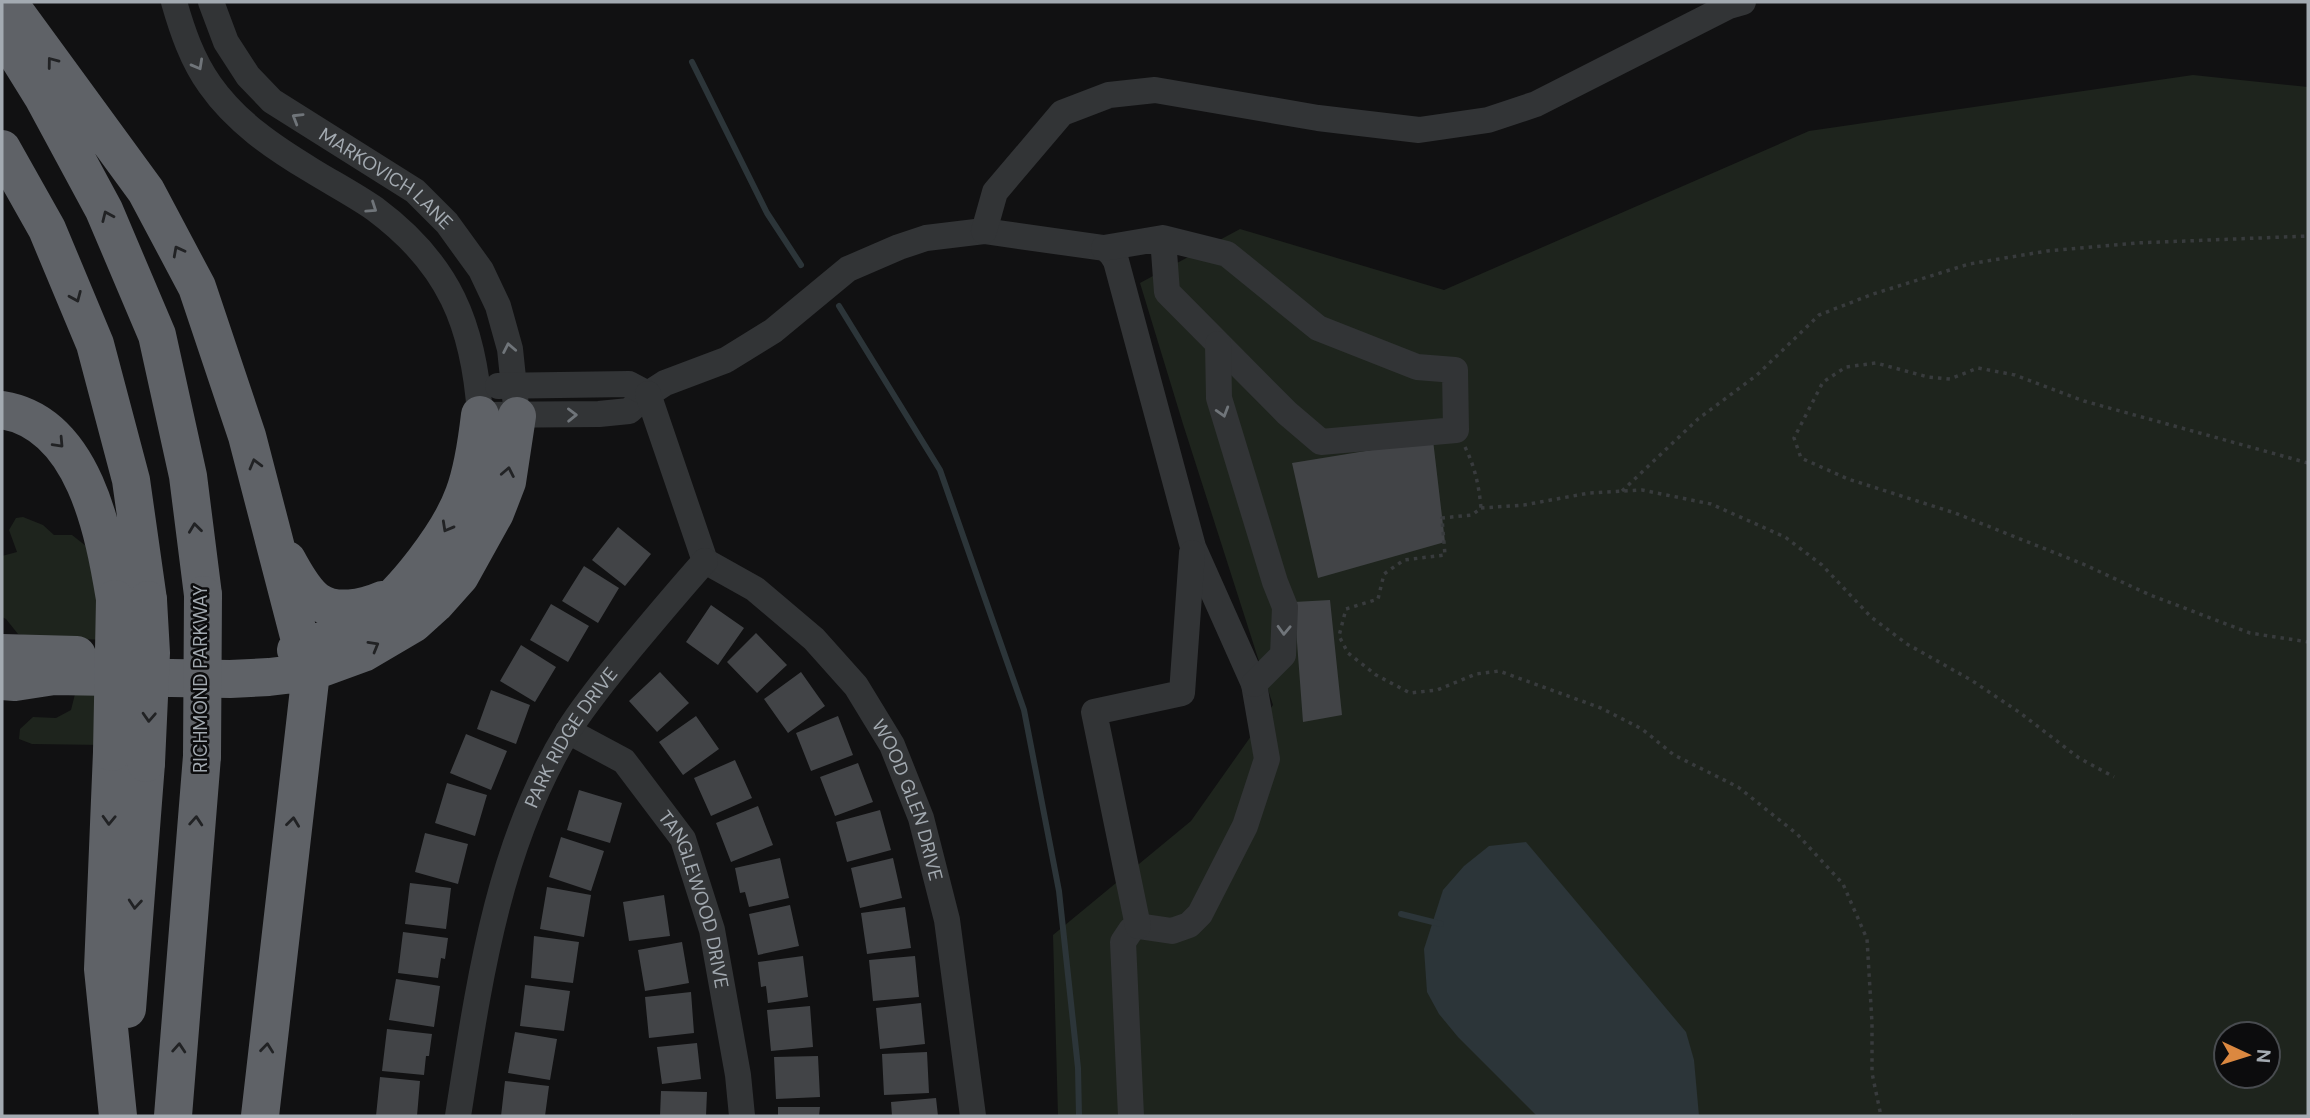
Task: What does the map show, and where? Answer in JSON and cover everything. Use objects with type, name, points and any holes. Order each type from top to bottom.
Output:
[{"type":"highway","points":[[8,2],[146,191],[197,287],[247,436],[307,660],[260,1116]]},
{"type":"highway","name":"RICHMOND PARKWAY","points":[[2,31],[43,97],[104,210],[157,335],[188,476],[203,595],[202,756],[173,1116]]},
{"type":"highway","points":[[2,149],[47,229],[95,344],[131,480],[131,600]]},
{"type":"highway","points":[[2,681],[15,682],[54,676],[230,679],[269,677],[307,660],[330,639],[370,616],[394,595],[433,551],[464,494],[477,442],[479,401]]},
{"type":"highway","points":[[2,653],[226,661],[307,660],[363,653],[414,623],[460,576],[490,523],[507,482],[516,401]]},
{"type":"highway","points":[[2,410],[14,412],[41,424],[72,457],[150,653],[129,757],[118,1116]]},
{"type":"highway","points":[[270,519],[298,579],[317,601],[333,607],[352,608],[373,604],[394,595]]},
{"type":"street","name":"MARKOVICH LANE","points":[[174,2],[190,51],[209,85],[235,115],[268,144],[373,207],[401,230],[432,263],[453,297],[472,347],[479,401]]},
{"type":"street","name":"MARKOVICH LANE","points":[[211,2],[226,42],[248,76],[272,101],[415,191],[447,223],[481,270],[498,306],[510,349],[516,401]]},
{"type":"street","points":[[984,231],[995,192],[1062,113],[1109,95],[1155,90],[1318,118],[1419,130],[1488,120],[1536,104],[1668,36],[1729,6],[1743,2]]},
{"type":"street","points":[[479,401],[516,401],[599,414],[629,411],[665,383],[726,360],[773,331],[848,269],[926,238],[984,231],[1104,247],[1163,238],[1227,254],[1318,328],[1417,367],[1455,370],[1456,430],[1321,442],[1287,413],[1167,292],[1163,238]]},
{"type":"street","points":[[1104,247],[1116,261],[1193,547],[1254,684],[1267,759],[1245,826],[1200,914],[1189,925],[1172,931],[1138,926],[1131,930],[1123,942],[1130,1116]]},
{"type":"street","points":[[1219,344],[1219,398],[1285,607],[1283,655],[1254,684]]},
{"type":"street","points":[[648,394],[705,561]]},
{"type":"street","points":[[1138,926],[1094,712],[1182,693],[1193,547]]},
{"type":"street","name":"PARK RIDGE DRIVE","points":[[458,1116],[490,929],[507,869],[534,794],[568,731],[592,695],[705,561]]},
{"type":"street","name":"WOOD GLEN DRIVE","points":[[705,561],[755,589],[814,639],[856,686],[892,746],[921,818],[947,920],[973,1116]]},
{"type":"street","name":"TANGLEWOOD DRIVE","points":[[568,731],[624,761],[683,839],[712,930],[738,1075],[742,1116]]},
{"type":"path","points":[[1622,491],[1698,419],[1757,375],[1819,315],[1873,294],[1969,264],[2047,251],[2222,238],[2308,236]]},
{"type":"path","points":[[2308,463],[2084,401],[2015,375],[1978,368],[1950,379],[1928,377],[1876,363],[1846,367],[1823,382],[1794,438],[1801,458],[1848,480],[1955,513],[2083,564],[2150,596],[2250,633],[2308,642]]},
{"type":"path","points":[[1456,430],[1472,460],[1479,485],[1481,508]]},
{"type":"path","points":[[1881,1116],[1872,1073],[1867,939],[1843,884],[1797,834],[1738,787],[1674,755],[1642,729],[1601,708],[1499,671],[1476,674],[1437,690],[1410,693],[1376,675],[1348,653],[1339,636],[1346,609],[1378,599],[1384,574],[1404,560],[1445,555],[1442,518],[1472,514],[1481,508],[1524,505],[1589,493],[1642,489],[1712,504],[1785,537],[1822,565],[1871,617],[1907,644],[1971,680],[2019,712],[2079,758],[2114,777]]},
{"type":"shaded area","points":[[2193,75],[2308,87],[2308,1116],[1058,1116],[1053,935],[1191,821],[1273,705],[1140,283],[1240,229],[1444,290],[1809,131]]},
{"type":"shaded area","points":[[23,517],[43,525],[54,535],[72,535],[86,546],[106,640],[18,634],[2,617],[2,556],[17,552],[9,530],[16,518]]},
{"type":"shaded area","points":[[75,694],[107,694],[104,745],[32,744],[19,739],[20,729],[33,717],[56,718],[71,710]]},
{"type":"shaded area","points":[[1526,842],[1686,1032],[1694,1060],[1699,1116],[1537,1116],[1458,1037],[1439,1014],[1427,992],[1424,949],[1443,890],[1464,866],[1489,846]]},
{"type":"building","points":[[1433,440],[1445,542],[1318,578],[1292,463]]},
{"type":"building","points":[[618,527],[651,554],[625,586],[592,560]]},
{"type":"building","points":[[584,566],[619,588],[598,623],[562,601]]},
{"type":"building","points":[[1330,600],[1342,715],[1303,722],[1294,602]]},
{"type":"building","points":[[551,604],[589,626],[568,662],[530,640]]},
{"type":"building","points":[[711,605],[744,628],[718,665],[686,642]]},
{"type":"building","points":[[756,633],[787,665],[757,693],[727,662]]},
{"type":"building","points":[[521,645],[556,667],[535,702],[500,681]]},
{"type":"building","points":[[660,672],[689,703],[657,732],[629,701]]},
{"type":"building","points":[[801,672],[825,706],[788,733],[764,699]]},
{"type":"building","points":[[491,690],[530,705],[516,744],[477,729]]},
{"type":"building","points":[[696,716],[719,749],[683,775],[659,742]]},
{"type":"building","points":[[838,716],[853,755],[811,771],[796,733]]},
{"type":"building","points":[[466,734],[507,751],[491,790],[450,773]]},
{"type":"building","points":[[735,760],[752,798],[711,816],[694,778]]},
{"type":"building","points":[[858,763],[873,802],[835,816],[820,777]]},
{"type":"building","points":[[447,783],[487,795],[475,836],[435,823]]},
{"type":"building","points":[[579,790],[622,803],[610,843],[567,830]]},
{"type":"building","points":[[758,806],[773,845],[731,862],[716,823]]},
{"type":"building","points":[[880,810],[891,850],[847,862],[836,822]]},
{"type":"building","points":[[425,833],[468,844],[458,884],[415,872]]},
{"type":"building","points":[[561,837],[604,851],[591,891],[549,877]]},
{"type":"building","points":[[780,858],[789,898],[749,907],[745,892],[740,893],[735,868]]},
{"type":"building","points":[[893,858],[902,898],[860,908],[851,868]]},
{"type":"building","points":[[410,883],[451,888],[446,929],[405,924]]},
{"type":"building","points":[[547,887],[591,895],[584,937],[540,929]]},
{"type":"building","points":[[664,895],[670,936],[629,941],[623,902]]},
{"type":"building","points":[[790,905],[799,946],[758,955],[749,914]]},
{"type":"building","points":[[905,907],[911,948],[867,954],[861,913]]},
{"type":"building","points":[[403,932],[448,938],[445,959],[441,958],[438,978],[398,973]]},
{"type":"building","points":[[534,936],[579,942],[573,983],[531,978]]},
{"type":"building","points":[[682,942],[689,983],[645,991],[638,950]]},
{"type":"building","points":[[803,956],[808,997],[768,1003],[766,986],[761,987],[758,962]]},
{"type":"building","points":[[915,956],[919,997],[873,1001],[869,960]]},
{"type":"building","points":[[396,979],[440,986],[434,1027],[389,1020]]},
{"type":"building","points":[[525,985],[570,991],[564,1031],[520,1026]]},
{"type":"building","points":[[691,992],[694,1033],[649,1038],[645,997]]},
{"type":"building","points":[[921,1003],[925,1044],[880,1049],[876,1008]]},
{"type":"building","points":[[810,1006],[813,1047],[771,1051],[767,1010]]},
{"type":"building","points":[[387,1029],[432,1034],[424,1075],[382,1071]]},
{"type":"building","points":[[515,1032],[557,1039],[550,1080],[508,1073]]},
{"type":"building","points":[[697,1043],[701,1079],[662,1084],[657,1047]]},
{"type":"building","points":[[927,1052],[929,1093],[884,1095],[882,1054]]},
{"type":"building","points":[[818,1056],[820,1097],[776,1099],[774,1057]]},
{"type":"building","points":[[380,1077],[420,1081],[417,1116],[376,1116]]},
{"type":"building","points":[[505,1081],[549,1086],[545,1116],[501,1116]]},
{"type":"building","points":[[661,1091],[707,1092],[706,1116],[660,1116]]},
{"type":"building","points":[[936,1098],[938,1116],[892,1116],[891,1102]]},
{"type":"building","points":[[778,1107],[820,1107],[819,1116],[778,1116]]},
{"type":"waterway","points":[[692,62],[767,213],[801,265]]},
{"type":"waterway","points":[[839,306],[940,470],[1024,710],[1059,891],[1078,1068],[1079,1116]]},
{"type":"waterway","points":[[1401,914],[1441,924]]}]
